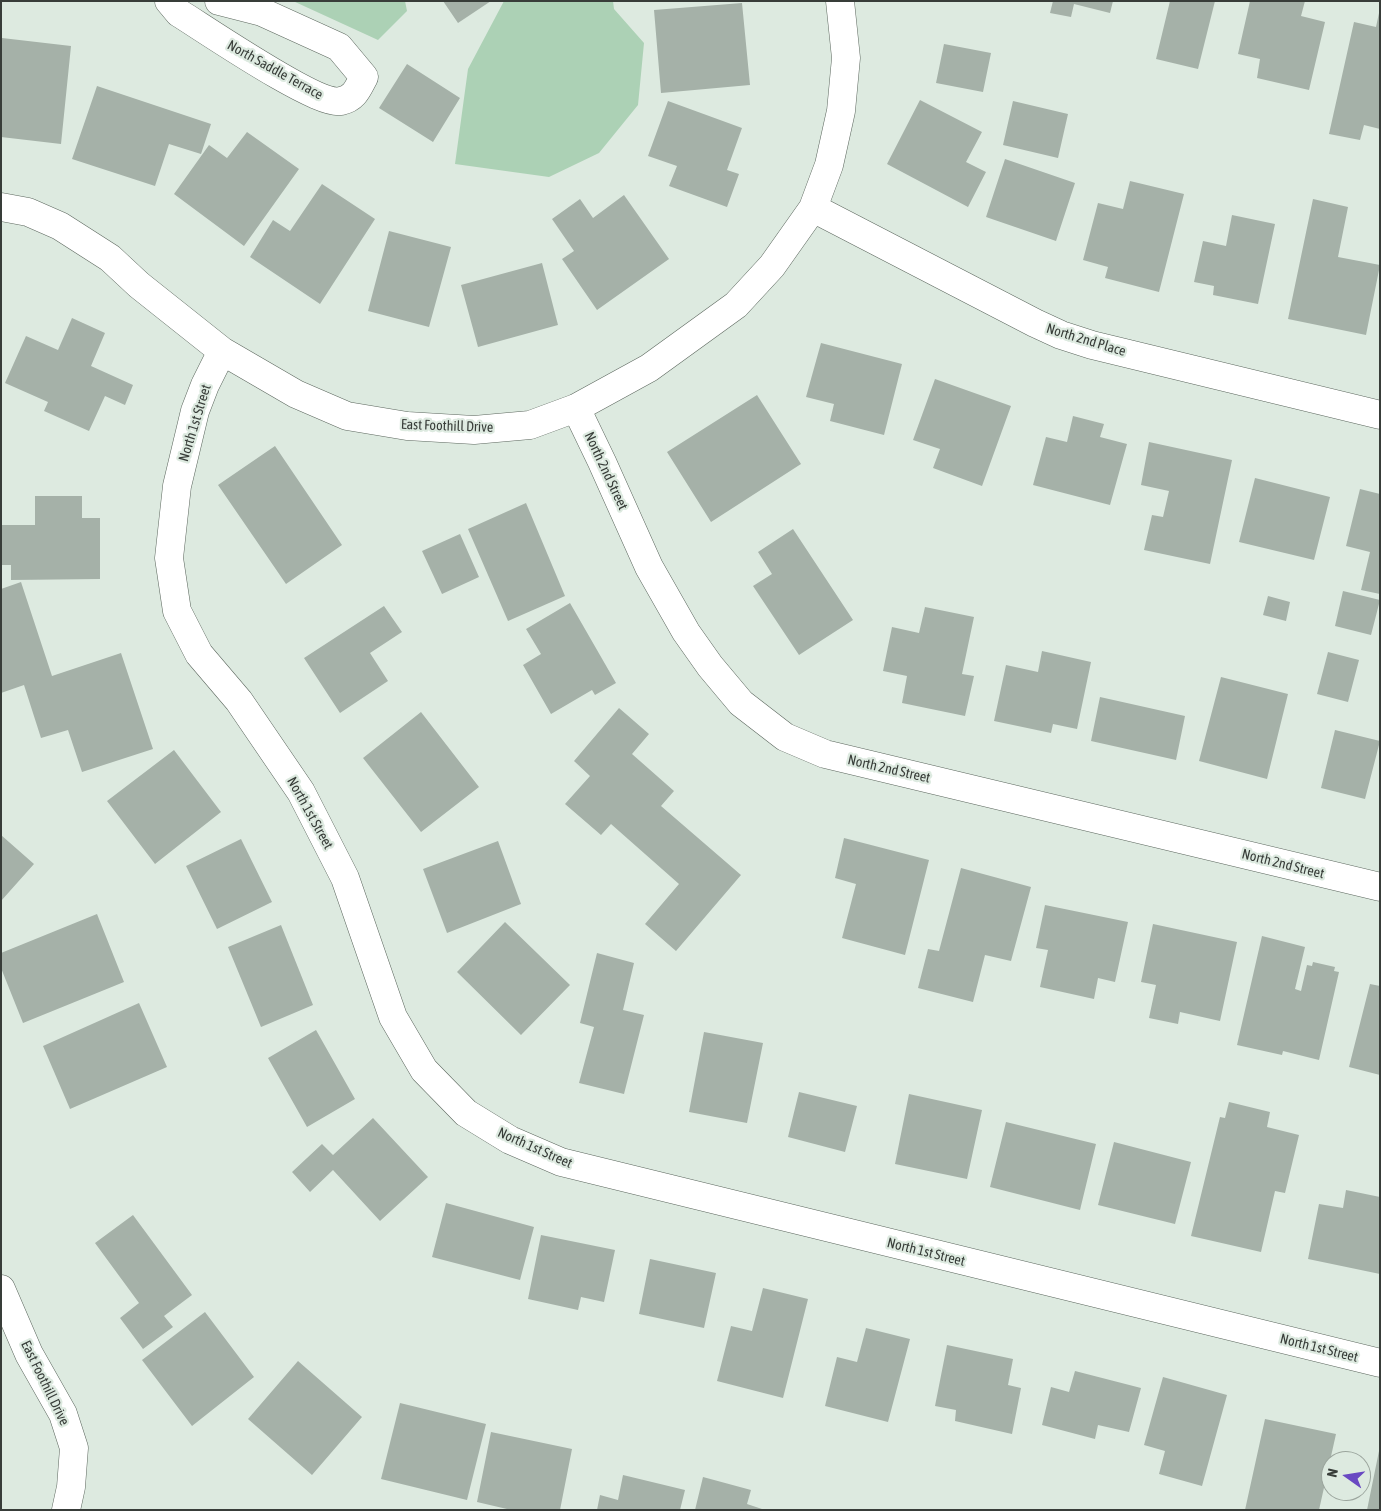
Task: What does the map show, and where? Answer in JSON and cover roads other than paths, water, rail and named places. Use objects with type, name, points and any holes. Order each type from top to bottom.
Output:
[{"type":"street","name":"North Saddle Terrace","points":[[169,1],[179,13],[264,68],[324,99],[340,101],[355,94],[364,77],[340,47],[262,12],[219,1]]},
{"type":"street","name":"East Foothill Drive","points":[[1,207],[28,212],[60,226],[110,258],[222,351],[296,394],[347,416],[407,426],[474,430],[530,425],[576,408],[649,368],[736,305],[772,266],[813,208],[829,166],[841,112],[846,58],[840,1]]},
{"type":"street","name":"North 2nd Place","points":[[813,208],[1061,335],[1092,345],[1380,415]]},
{"type":"street","name":"North 1st Street","points":[[222,351],[205,385],[195,411],[177,486],[169,558],[177,611],[199,654],[238,701],[301,792],[346,878],[393,1017],[424,1070],[466,1113],[510,1140],[561,1162],[1380,1363]]},
{"type":"street","name":"North 2nd Street","points":[[576,408],[649,567],[686,632],[710,666],[741,703],[785,737],[825,754],[1380,887]]},
{"type":"street","name":"East Foothill Drive","points":[[1,1289],[28,1354],[63,1414],[74,1448],[71,1487],[66,1510]]}]
